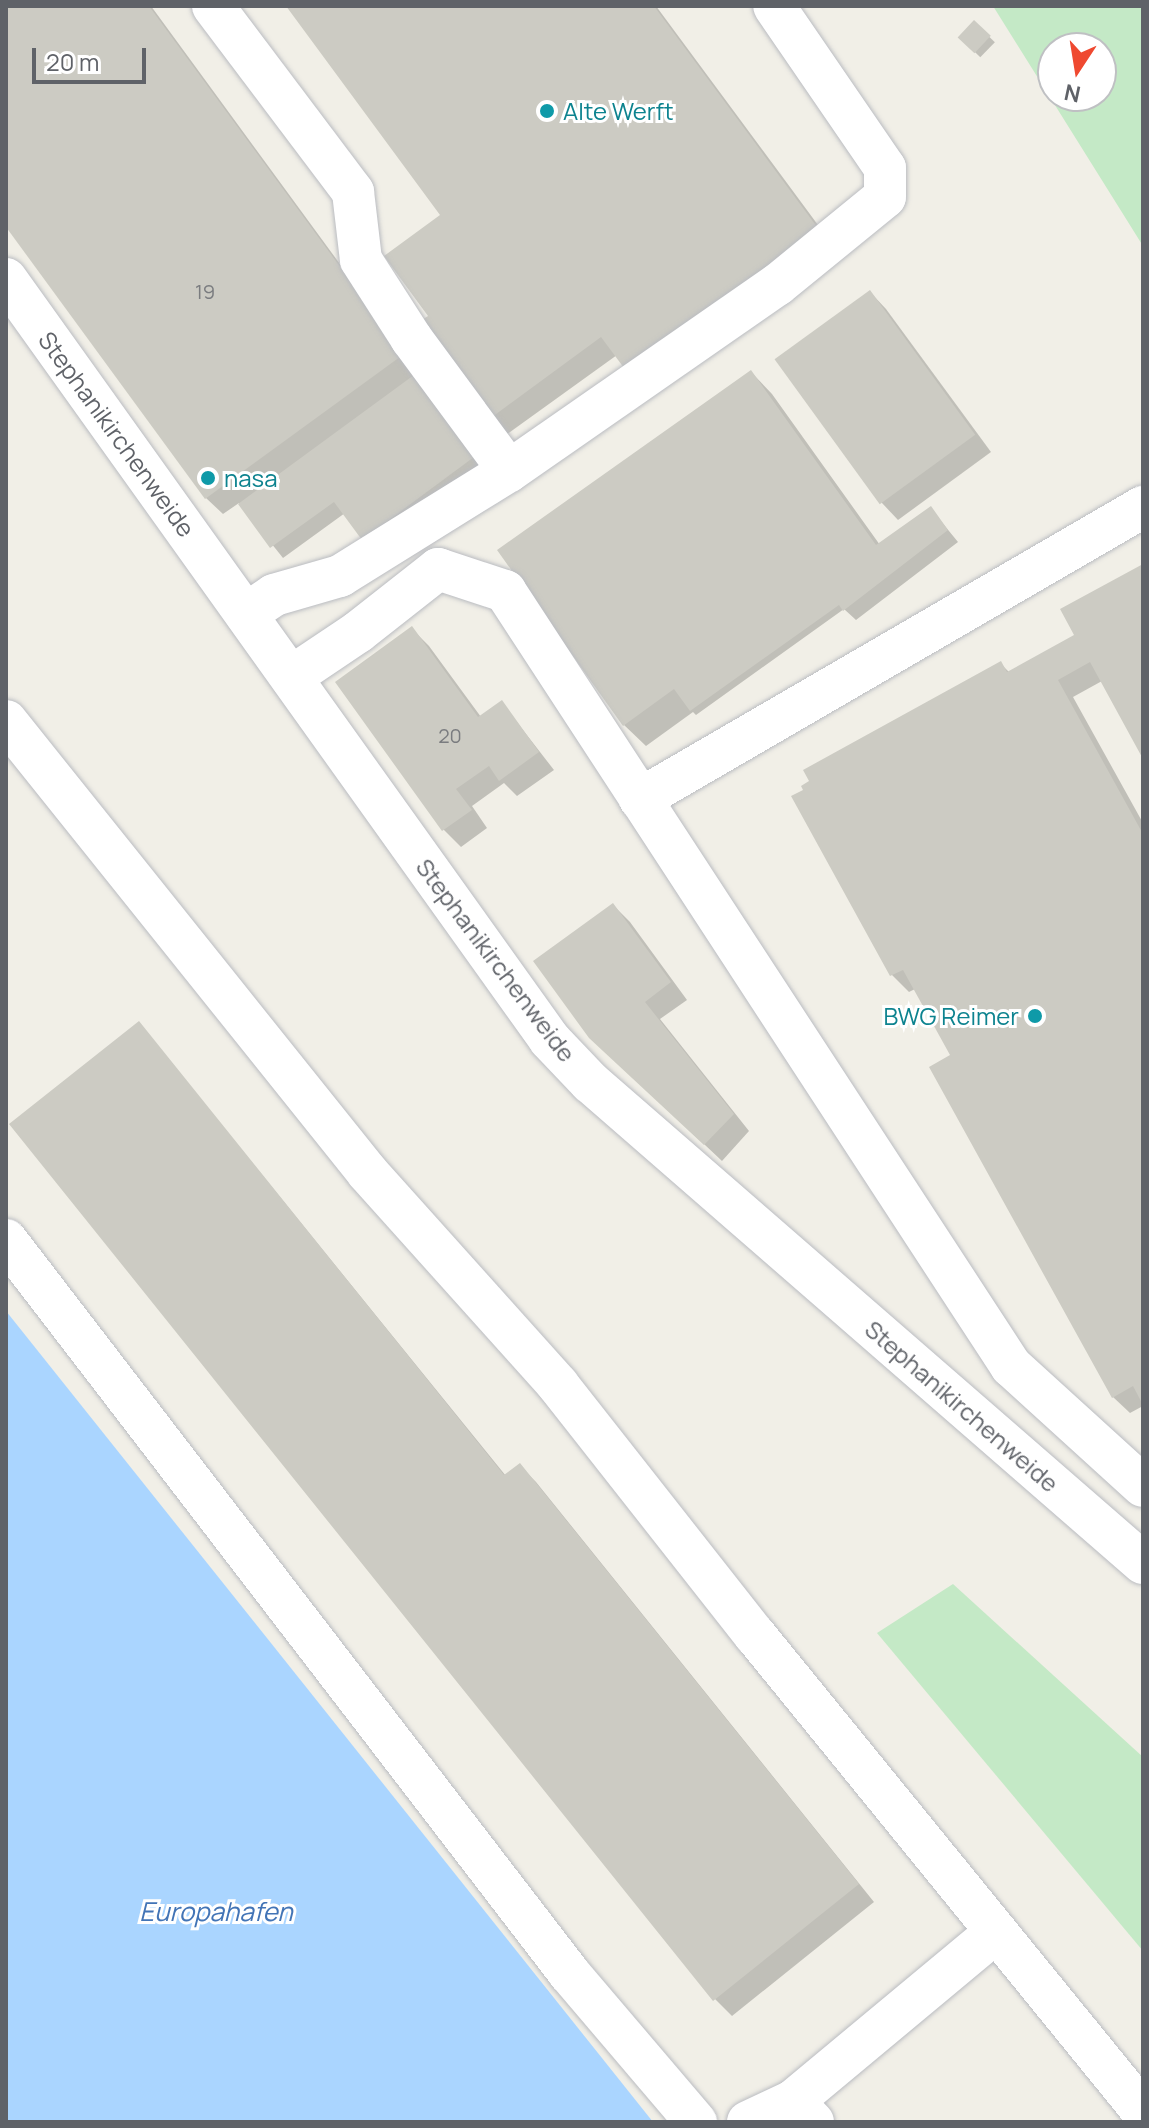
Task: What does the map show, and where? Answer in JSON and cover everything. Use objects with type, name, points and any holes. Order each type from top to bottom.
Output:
[{"type":"street","points":[[213,6],[353,192],[361,260],[411,338],[509,471]]},
{"type":"street","points":[[246,614],[274,595],[340,576],[509,471],[777,285],[885,197],[885,168],[774,6]]},
{"type":"street","name":"Stephanikirchenweide","points":[[6,279],[550,1040],[590,1082],[1143,1563]]},
{"type":"street","points":[[640,799],[1143,507]]},
{"type":"street","points":[[291,677],[358,632],[438,569],[505,591],[1011,1366],[1143,1486]]},
{"type":"street","points":[[6,721],[368,1173],[558,1385],[1143,2112]]},
{"type":"street","points":[[6,1240],[569,1973],[696,2122]]},
{"type":"street","points":[[971,1413],[1011,1366]]},
{"type":"street","points":[[748,2122],[803,2111],[996,1932]]},
{"type":"green space","points":[[993,6],[1143,6],[1143,246],[1059,112],[1117,112],[1117,32],[1037,32],[1037,76]]},
{"type":"green space","points":[[953,1584],[1143,1757],[1143,1951],[877,1633]]},
{"type":"water","name":"Europahafen","points":[[6,1311],[653,2122],[6,2122]]},
{"type":"building","points":[[6,6],[149,6],[404,354],[205,499],[6,227]]},
{"type":"building","name":"Alte Werft","points":[[286,6],[654,6],[820,231],[627,372],[601,337],[488,420],[417,323],[428,316],[384,256],[440,215]]},
{"type":"building","points":[[974,20],[991,36],[974,53],[958,38]]},
{"type":"building","points":[[870,290],[975,435],[880,504],[775,359]]},
{"type":"building","points":[[751,370],[876,545],[931,506],[948,530],[843,611],[839,605],[690,711],[674,689],[623,726],[497,550]]},
{"type":"building","points":[[414,375],[474,457],[362,540],[334,502],[270,548],[238,504]]},
{"type":"building","name":"BWG Reimer","points":[[1143,564],[1143,759],[1090,662],[1058,680],[1143,834],[1143,1405],[1133,1386],[1112,1398],[929,1067],[950,1055],[903,970],[890,976],[791,796],[803,790],[801,786],[809,781],[803,770],[1001,661],[1007,672],[1074,635],[1060,609]]},
{"type":"building","points":[[412,626],[478,717],[502,700],[539,752],[499,781],[489,766],[456,789],[472,810],[442,831],[335,682]]},
{"type":"building","points":[[613,903],[671,982],[645,1002],[734,1114],[704,1145],[589,1038],[533,961]]},
{"type":"building","points":[[139,1021],[504,1475],[520,1463],[859,1884],[713,2001],[9,1124]]},
{"type":"place","name":"Alte Werft","points":[[547,111]]},
{"type":"place","name":"nasa","points":[[208,478]]},
{"type":"place","name":"BWG Reimer","points":[[1035,1016]]}]
